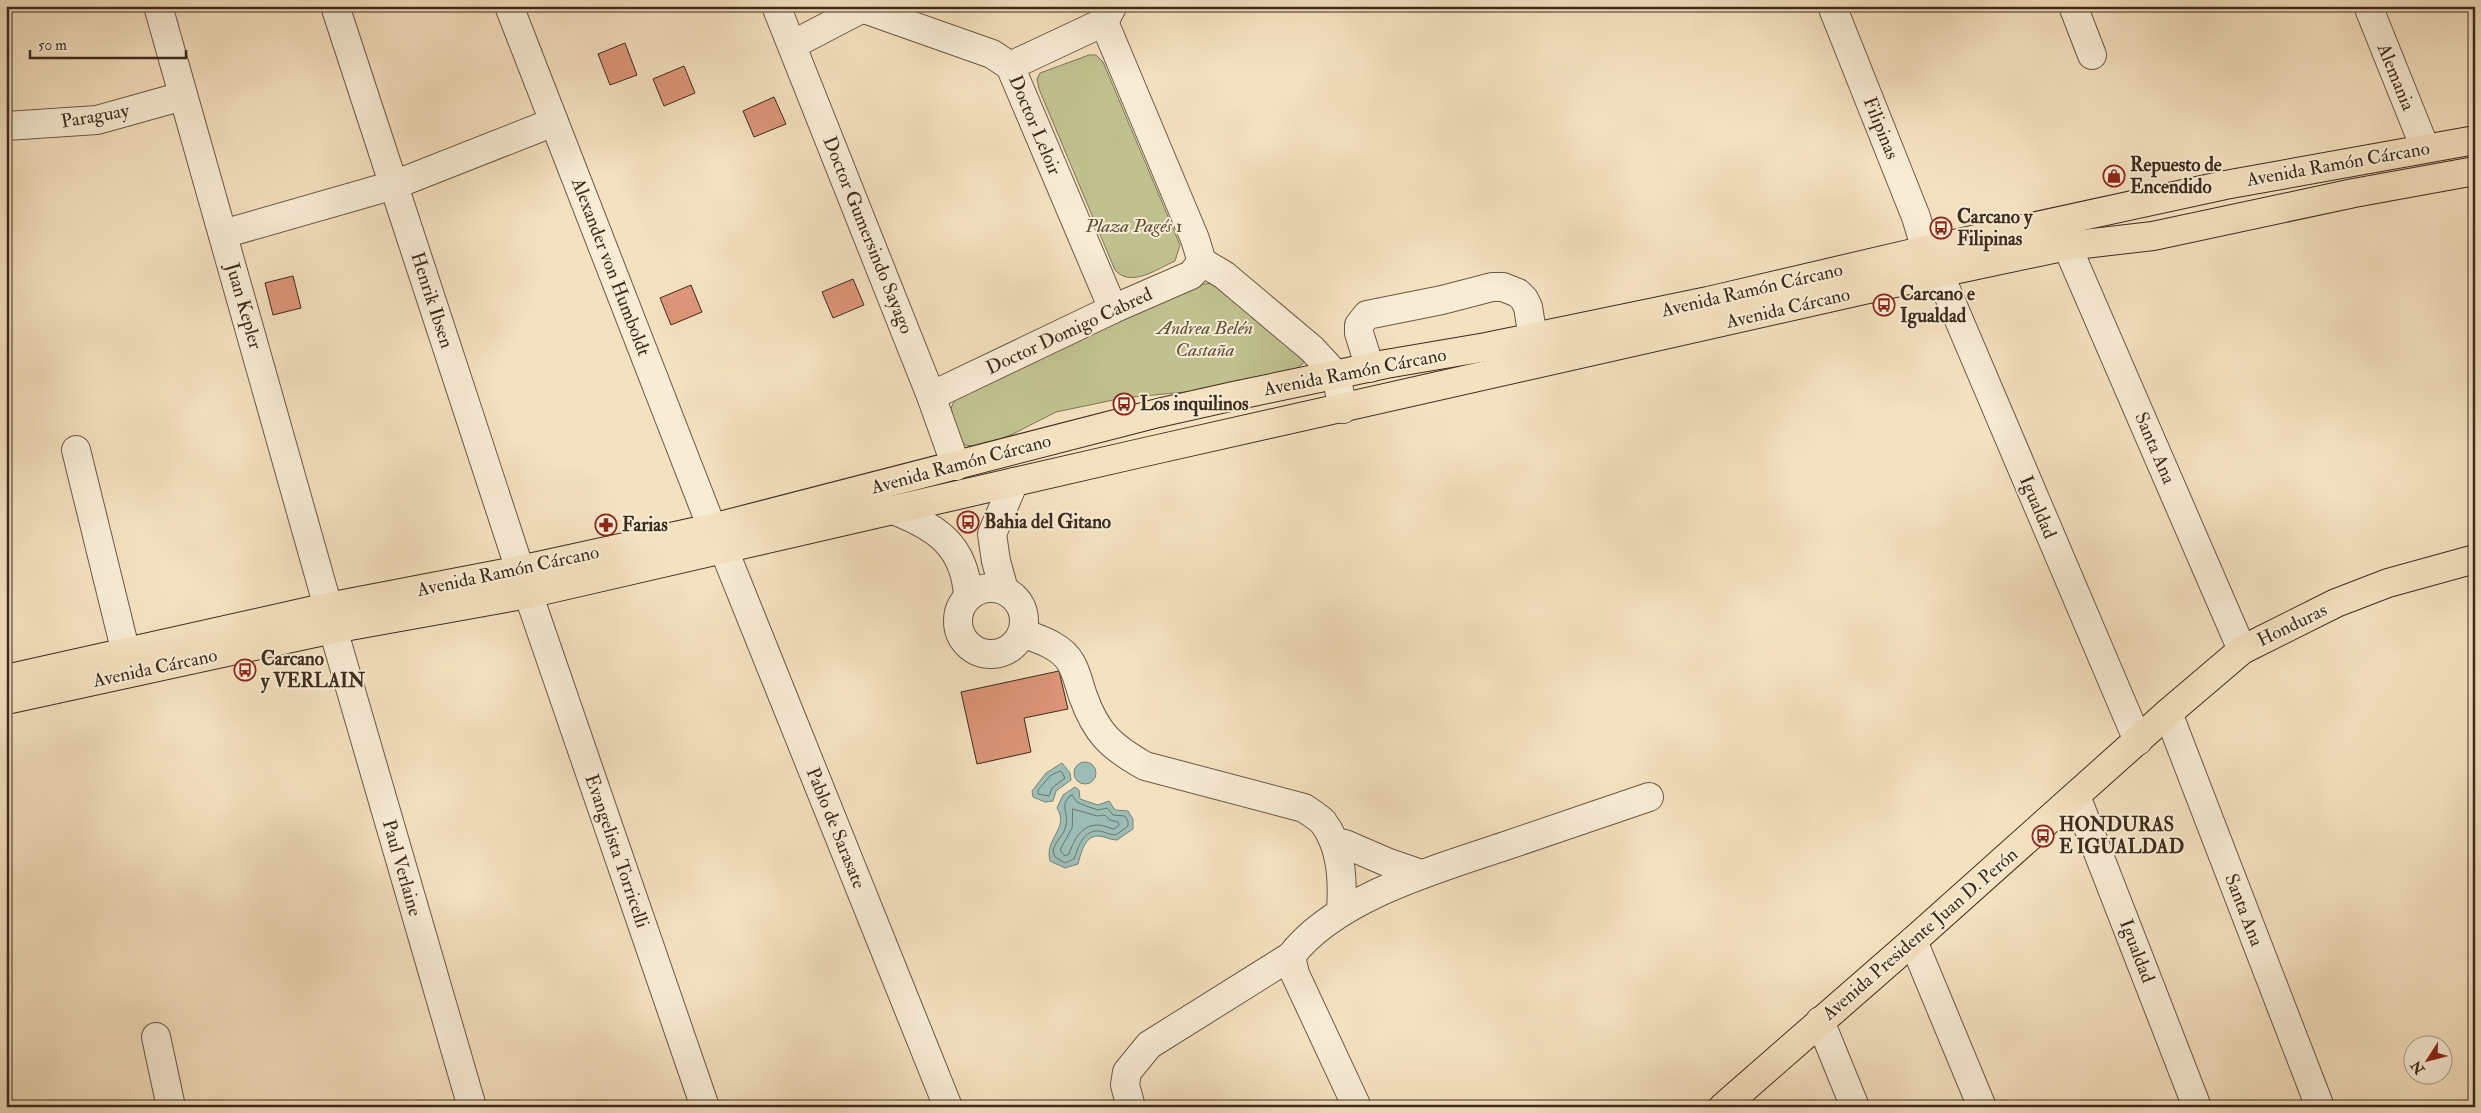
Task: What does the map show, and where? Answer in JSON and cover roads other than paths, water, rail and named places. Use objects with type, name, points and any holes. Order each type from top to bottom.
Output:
[{"type":"main road","name":"Avenida Ramón Cárcano","points":[[718,539],[956,466],[1158,413],[1370,368],[1533,338],[1708,301],[1926,250],[2225,185],[2475,140]]},
{"type":"main road","name":"Avenida Ramón Cárcano","points":[[2068,246],[2153,236],[2354,193],[2475,171]]},
{"type":"main road","name":"Avenida Cárcano","points":[[1538,365],[1939,273],[2068,246]]},
{"type":"main road","name":"Avenida Ramón Cárcano","points":[[6,678],[126,653],[524,582],[718,539],[893,510],[1538,365]]},
{"type":"main road","points":[[1145,452],[1182,429],[1327,397],[1335,390],[1336,375]]},
{"type":"main road","name":"Honduras","points":[[2138,741],[2168,712],[2242,650],[2336,603],[2388,583],[2475,559]]},
{"type":"main road","name":"Avenida Cárcano","points":[[6,700],[330,618]]},
{"type":"main road","name":"Avenida Presidente Juan D. Perón","points":[[1723,1107],[2138,741]]},
{"type":"street","name":"Juan Kepler","points":[[158,6],[330,618]]},
{"type":"street","name":"Henrik Ibsen","points":[[335,6],[524,582]]},
{"type":"street","name":"Alexander von Humboldt","points":[[509,6],[718,539]]},
{"type":"street","name":"Doctor Gumersindo Sayago","points":[[776,6],[932,396],[956,466]]},
{"type":"street","name":"Filipinas","points":[[1832,6],[1916,217],[1926,250]]},
{"type":"street","points":[[2073,6],[2092,55]]},
{"type":"street","name":"Alemania","points":[[2368,6],[2425,148]]},
{"type":"street","points":[[792,45],[859,8]]},
{"type":"street","name":"Doctor Leloir","points":[[859,8],[992,54],[1010,66],[1113,309]]},
{"type":"street","points":[[1010,66],[1108,14],[1195,238],[1202,262],[1224,275],[1312,349],[1336,375],[1343,409]]},
{"type":"street","name":"Paraguay","points":[[6,126],[97,120],[183,96]]},
{"type":"street","points":[[223,234],[394,185],[554,122]]},
{"type":"street","name":"Santa Ana","points":[[2068,246],[2242,650]]},
{"type":"street","name":"Doctor Domigo Cabred","points":[[932,396],[1113,309],[1192,275],[1202,262]]},
{"type":"street","name":"Igualdad","points":[[1939,273],[2138,741]]},
{"type":"street","points":[[1370,368],[1359,333],[1359,325],[1367,315],[1442,300],[1492,287],[1510,290],[1524,299],[1528,308],[1533,338]]},
{"type":"street","points":[[76,450],[126,653]]},
{"type":"street","points":[[1004,590],[996,561],[992,534],[1014,482]]},
{"type":"street","points":[[893,510],[916,519],[952,545],[966,575],[968,596]]},
{"type":"street","points":[[952,545],[992,534]]},
{"type":"street","name":"Pablo de Sarasate","points":[[718,539],[948,1107]]},
{"type":"street","name":"Evangelista Torricelli","points":[[524,582],[705,1107]]},
{"type":"street","points":[[985,588],[1004,590],[1012,596],[1021,608],[1024,623],[1022,633],[1017,642],[1008,650],[998,654],[987,655],[967,646],[961,636],[957,620],[961,604],[968,596],[985,588]]},
{"type":"street","name":"Paul Verlaine","points":[[330,618],[472,1107]]},
{"type":"street","points":[[1022,633],[1055,647],[1071,662],[1090,717],[1104,738],[1122,753],[1145,766],[1304,808],[1322,821],[1334,842],[1343,880],[1341,911]]},
{"type":"street","name":"Santa Ana","points":[[2168,712],[2320,1107]]},
{"type":"street","name":"Igualdad","points":[[2076,796],[2198,1107]]},
{"type":"street","points":[[1131,1107],[1125,1085],[1127,1072],[1149,1045],[1291,956],[1300,945],[1341,911],[1421,874],[1649,797]]},
{"type":"street","points":[[1334,842],[1345,844],[1389,863],[1421,874]]},
{"type":"street","points":[[1913,941],[1982,1107]]},
{"type":"street","points":[[1291,956],[1295,974],[1357,1107]]},
{"type":"street","points":[[1820,1021],[1856,1107]]},
{"type":"street","points":[[156,1037],[171,1107]]},
{"type":"water","points":[[1085,762],[1093,765],[1096,773],[1093,781],[1085,784],[1077,781],[1074,773],[1077,765]]},
{"type":"water","points":[[1062,763],[1070,773],[1071,780],[1056,791],[1053,801],[1045,802],[1033,797],[1032,791],[1046,773]]},
{"type":"water","points":[[1075,787],[1079,790],[1080,799],[1098,805],[1109,801],[1115,810],[1128,811],[1133,819],[1133,829],[1117,840],[1098,836],[1089,839],[1084,846],[1078,864],[1065,868],[1050,861],[1049,853],[1050,846],[1061,821],[1057,808],[1063,795]]},
{"type":"place","name":"Repuesto de Encendido","points":[[2114,176]]},
{"type":"place","name":"Carcano y Filipinas","points":[[1941,228]]},
{"type":"place","name":"Carcano e Igualdad","points":[[1884,305]]},
{"type":"place","name":"Los inquilinos","points":[[1124,404]]},
{"type":"place","name":"Bahia del Gitano","points":[[968,522]]},
{"type":"place","name":"Farias","points":[[606,525]]},
{"type":"place","name":"Carcano y VERLAIN","points":[[245,670]]},
{"type":"place","name":"HONDURAS E IGUALDAD","points":[[2043,836]]},
{"type":"park label","name":"Plaza Pagés 1","points":[[1134,226]]},
{"type":"park label","name":"Andrea Belén Castaña","points":[[1205,339]]}]
